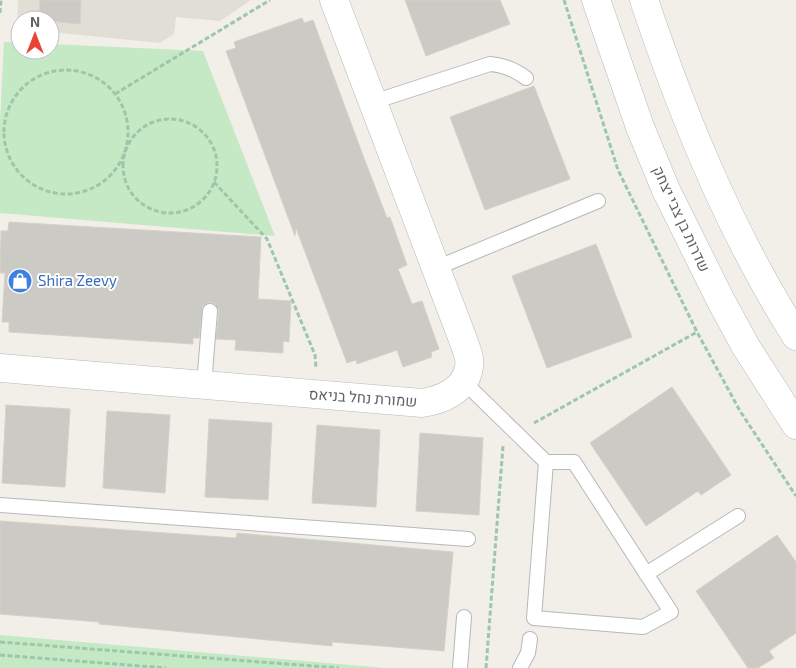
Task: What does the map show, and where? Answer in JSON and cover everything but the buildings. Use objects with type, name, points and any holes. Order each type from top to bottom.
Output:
[{"type":"street","points":[[334,0],[467,352],[470,367],[464,382]]},
{"type":"street","name":"שדרות בן צבי יצחק","points":[[596,0],[640,127],[666,190],[742,339],[796,425]]},
{"type":"street","points":[[644,0],[684,112],[714,180],[744,242],[782,314],[796,336]]},
{"type":"street","name":"שמורת נחל בניאס","points":[[0,368],[422,403],[438,400],[464,382]]},
{"type":"lane","points":[[373,102],[490,64],[504,65],[526,78]]},
{"type":"lane","points":[[436,268],[598,201]]},
{"type":"lane","points":[[204,385],[210,311]]},
{"type":"lane","points":[[464,382],[546,462],[574,462],[671,612],[643,627],[534,618],[546,462]]},
{"type":"lane","points":[[0,504],[468,539]]},
{"type":"lane","points":[[646,574],[738,516]]},
{"type":"lane","points":[[460,668],[464,618]]},
{"type":"lane","points":[[520,668],[528,653],[530,639]]},
{"type":"path","points":[[0,13],[1,0]]},
{"type":"path","points":[[115,94],[270,0]]},
{"type":"path","points":[[564,0],[618,170],[697,332],[740,411],[796,496]]},
{"type":"path","points":[[115,94],[106,84],[88,74],[68,69],[48,72],[30,81],[15,95],[6,114],[2,132],[6,150],[15,167],[28,181],[44,190],[62,194],[81,192],[98,185],[113,173],[123,157],[133,136],[145,126],[160,120],[176,120],[192,125],[204,134],[213,148],[217,164],[214,182],[208,193],[198,204],[185,211],[170,213],[155,211],[142,204],[131,194],[124,180],[123,157],[128,138],[127,118],[115,94]]},
{"type":"path","points":[[214,182],[267,239],[315,355],[315,394]]},
{"type":"path","points":[[486,668],[504,439],[697,332]]},
{"type":"path","points":[[0,642],[339,668]]},
{"type":"path","points":[[0,655],[166,668]]},
{"type":"shaded area","points":[[18,0],[251,0],[220,21],[176,17],[174,34],[160,43],[60,33],[60,10],[18,10]]},
{"type":"green space","points":[[4,42],[10,42],[10,60],[60,60],[60,44],[203,51],[275,236],[0,213],[0,122]]},
{"type":"green space","points":[[0,635],[385,668],[0,668]]},
{"type":"place","name":"Shira Zeevy","points":[[20,281]]}]
